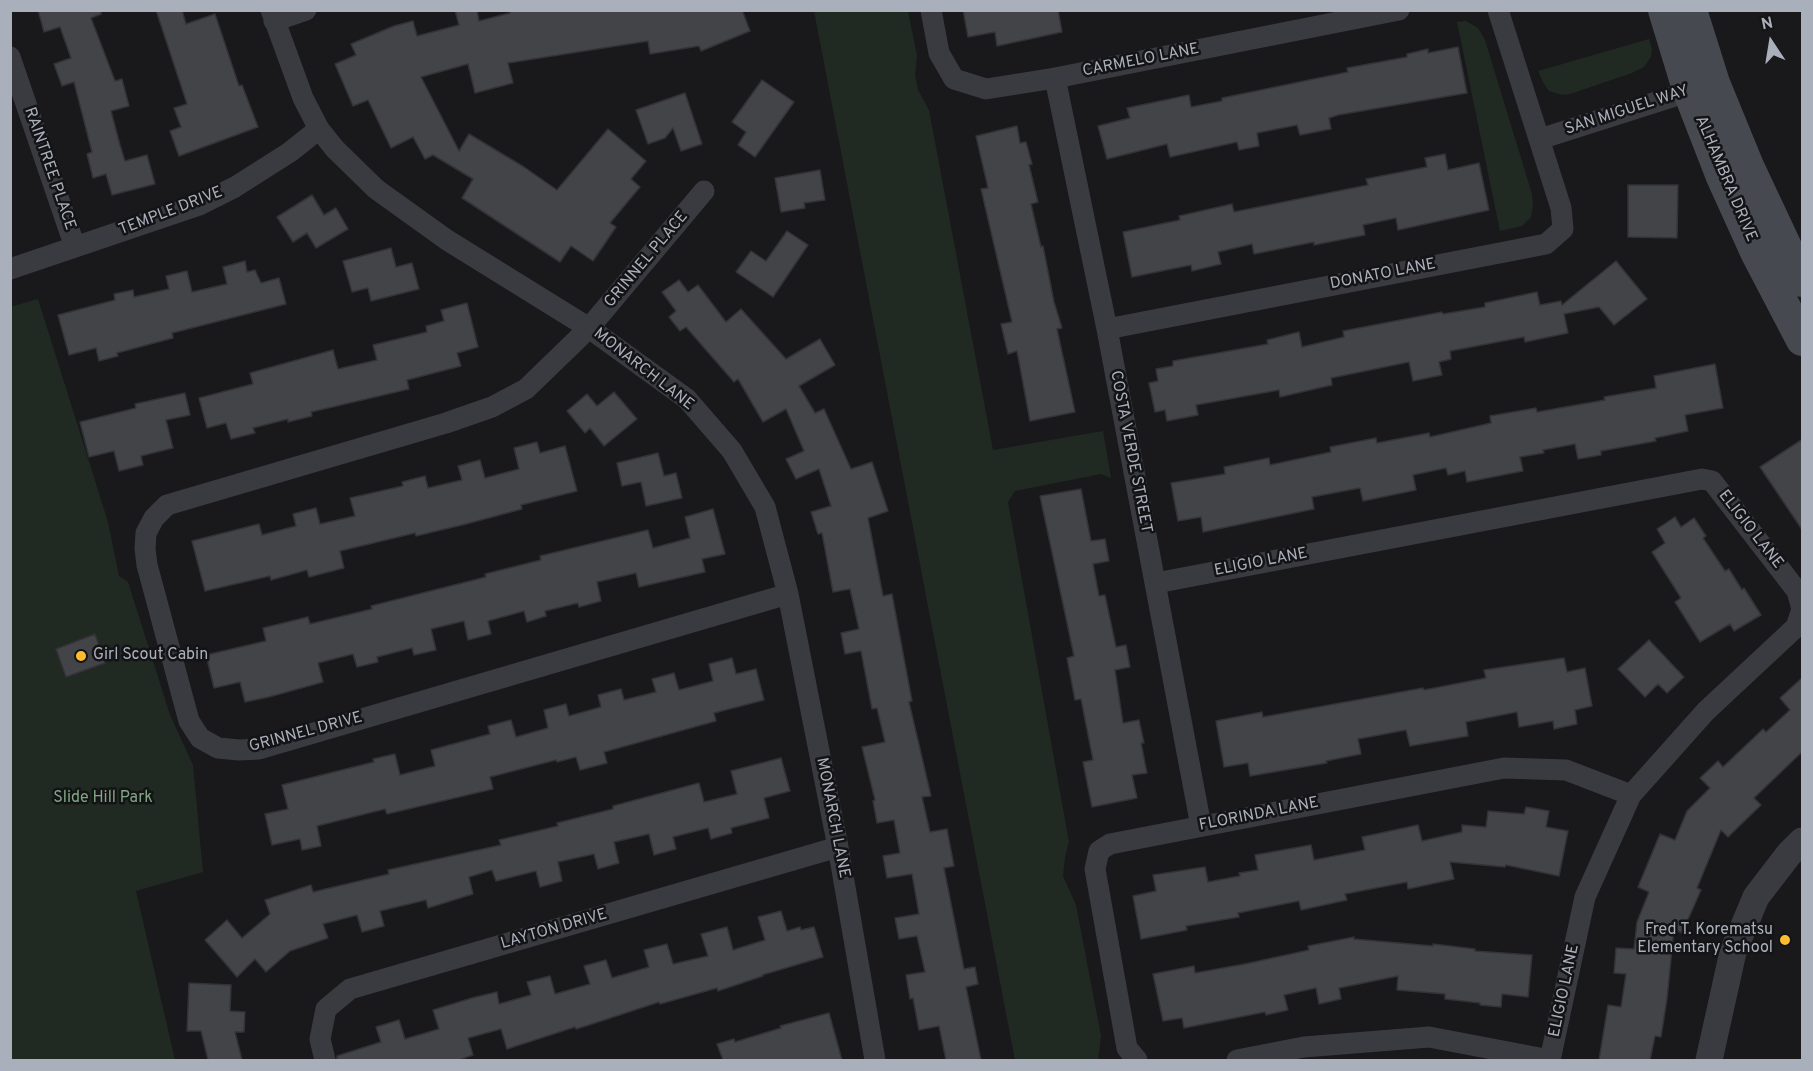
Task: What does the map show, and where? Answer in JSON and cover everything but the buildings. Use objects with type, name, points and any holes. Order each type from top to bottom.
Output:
[{"type":"main road","name":"ALHAMBRA DRIVE","points":[[1664,10],[1701,88],[1748,166],[1803,281]]},
{"type":"main road","name":"ALHAMBRA DRIVE","points":[[1691,10],[1701,88],[1722,177],[1756,252],[1803,340]]},
{"type":"street","points":[[273,16],[306,10]]},
{"type":"street","name":"CARMELO LANE","points":[[931,10],[939,53],[954,79],[986,89],[1055,78],[1400,10]]},
{"type":"street","points":[[1498,10],[1540,139]]},
{"type":"street","name":"MONARCH LANE","points":[[273,16],[303,98],[319,129],[376,189],[447,240],[589,328],[687,399],[732,451],[765,507],[788,594],[838,847],[875,1060]]},
{"type":"street","name":"RAINTREE PLACE","points":[[10,57],[75,247]]},
{"type":"street","name":"COSTA VERDE STREET","points":[[1055,78],[1107,329],[1201,826]]},
{"type":"street","name":"SAN MIGUEL WAY","points":[[1540,139],[1701,88]]},
{"type":"street","name":"TEMPLE DRIVE","points":[[10,270],[199,205],[236,187],[290,152],[319,129]]},
{"type":"street","name":"DONATO LANE","points":[[1107,329],[1546,244],[1563,229],[1561,208],[1540,139]]},
{"type":"street","name":"GRINNEL PLACE","points":[[589,328],[704,191]]},
{"type":"street","name":"GRINNEL DRIVE","points":[[589,328],[526,389],[492,407],[446,423],[167,505],[154,518],[146,533],[147,565],[189,721],[200,738],[218,748],[260,749],[788,594]]},
{"type":"street","name":"ELIGIO LANE","points":[[1156,584],[1702,478],[1712,481],[1797,591],[1802,609],[1796,627],[1706,711],[1631,795],[1585,897],[1550,1060]]},
{"type":"street","name":"FLORINDA LANE","points":[[1137,1060],[1127,1048],[1095,869],[1100,851],[1110,844],[1504,768],[1566,770],[1631,795]]},
{"type":"street","points":[[1709,1060],[1733,952],[1756,897],[1789,854],[1803,841]]},
{"type":"street","name":"LAYTON DRIVE","points":[[325,1060],[320,1039],[326,1009],[350,989],[838,847]]},
{"type":"street","points":[[1237,1060],[1304,1047],[1429,1037],[1550,1060]]},
{"type":"green space","points":[[814,11],[908,11],[917,56],[915,75],[918,90],[929,110],[993,450],[1103,431],[1111,478],[1101,474],[1015,491],[1008,502],[1069,842],[1063,876],[1076,905],[1101,1036],[1098,1060],[1015,1060]]},
{"type":"green space","points":[[1466,21],[1478,28],[1485,40],[1532,194],[1531,217],[1522,226],[1500,231],[1457,22]]},
{"type":"green space","points":[[1649,39],[1652,49],[1651,57],[1644,67],[1570,94],[1562,95],[1549,91],[1538,71]]},
{"type":"green space","name":"Slide Hill Park","points":[[38,299],[108,522],[119,576],[128,582],[170,715],[193,765],[203,872],[136,891],[175,1060],[11,1060],[10,307]]},
{"type":"place","name":"Girl Scout Cabin","points":[[81,656]]},
{"type":"place","name":"Fred T. Korematsu Elementary School","points":[[1785,940]]}]
